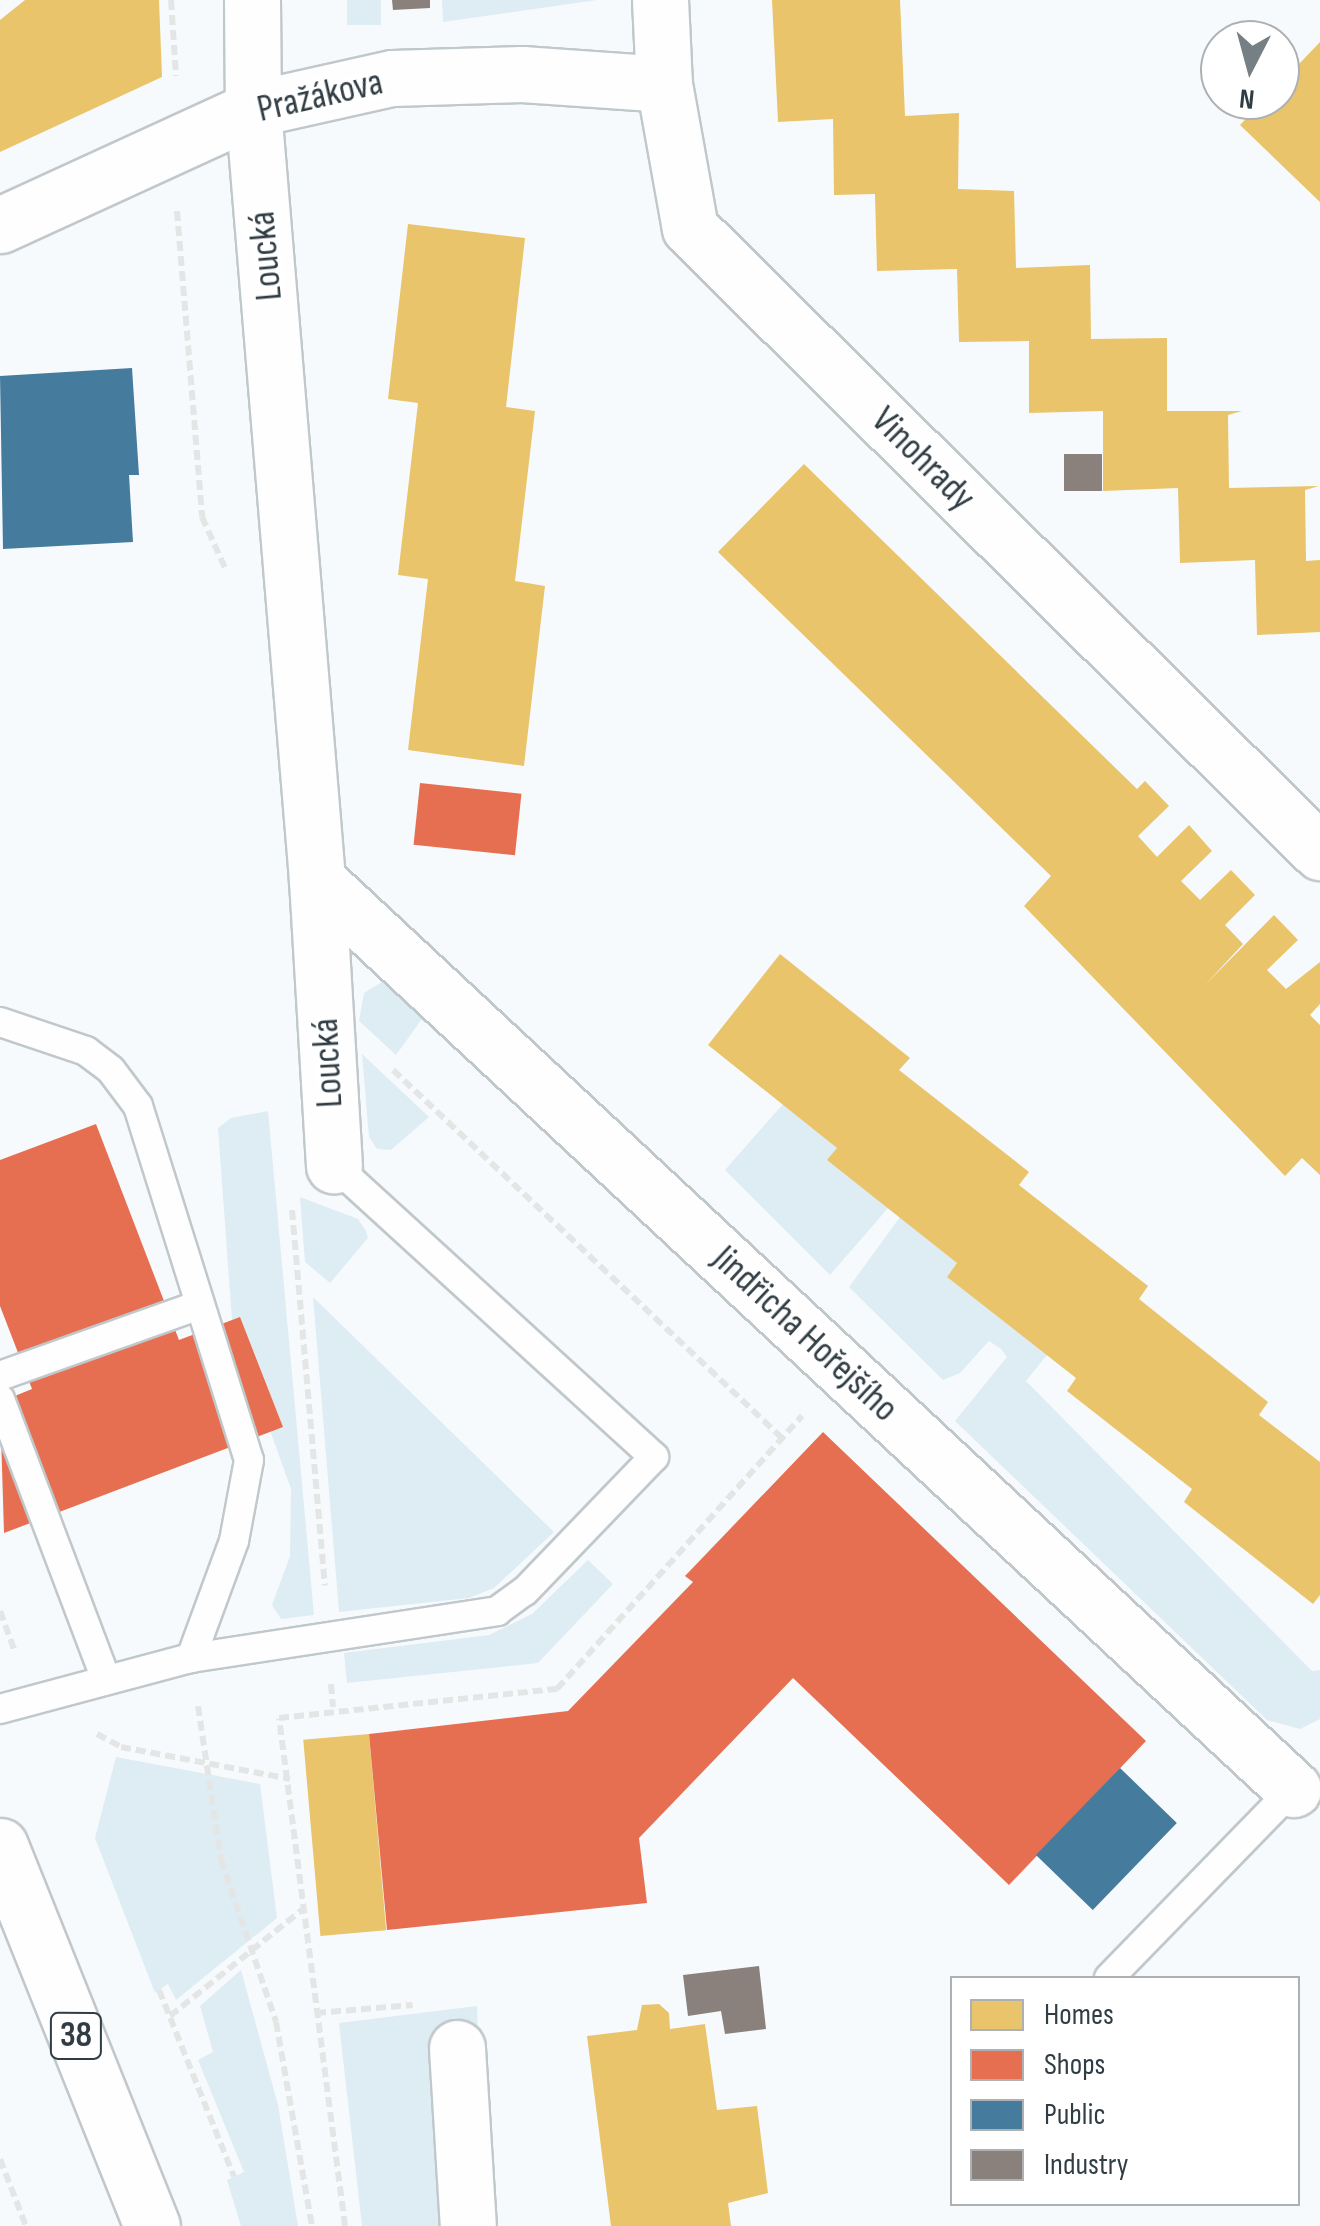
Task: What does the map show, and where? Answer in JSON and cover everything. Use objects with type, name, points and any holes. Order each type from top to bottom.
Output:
[{"type":"street","name":"Loucká","points":[[252,0],[254,109],[317,880],[334,1165]]},
{"type":"street","name":"Vinohrady","points":[[660,0],[664,84],[690,228],[1320,852]]},
{"type":"street","name":"Pražákova","points":[[0,225],[254,109],[392,78],[522,74],[664,84]]},
{"type":"street","name":"Jindřicha Hořejšího","points":[[317,880],[1293,1789]]},
{"type":"street","name":"38","points":[[0,1846],[152,2226]]},
{"type":"street","points":[[456,2048],[468,2226]]},
{"type":"lane","points":[[0,1022],[86,1051],[138,1106],[249,1460],[234,1541],[191,1658]]},
{"type":"lane","name":"Loucká","points":[[0,1710],[191,1658],[497,1612],[525,1591],[654,1457],[334,1165]]},
{"type":"lane","points":[[0,1376],[199,1306]]},
{"type":"lane","points":[[0,1399],[106,1679]]},
{"type":"lane","points":[[1111,1976],[1293,1789]]},
{"type":"path","points":[[171,0],[176,88]]},
{"type":"path","points":[[388,1065],[782,1438]]},
{"type":"path","points":[[345,2226],[280,1718],[557,1689],[843,1370]]},
{"type":"path","points":[[191,1658],[221,1860],[276,2022],[312,2226]]},
{"type":"path","points":[[170,2016],[304,1909]]},
{"type":"path","points":[[159,1990],[234,2177]]},
{"type":"path","points":[[0,2159],[26,2226]]},
{"type":"shaded area","points":[[347,0],[381,0],[381,25],[347,25]]},
{"type":"shaded area","points":[[442,0],[597,0],[443,22]]},
{"type":"shaded area","points":[[387,979],[429,1009],[396,1055],[359,1021],[364,993]]},
{"type":"shaded area","points":[[362,1054],[429,1117],[391,1150],[377,1149],[369,1137]]},
{"type":"shaded area","points":[[783,1104],[838,1148],[889,1207],[830,1275],[725,1170]]},
{"type":"shaded area","points":[[268,1111],[314,1615],[281,1619],[272,1605],[290,1556],[291,1489],[267,1422],[279,1417],[254,1352],[233,1333],[218,1128],[231,1118]]},
{"type":"shaded area","points":[[300,1197],[358,1219],[366,1231],[368,1238],[330,1283],[305,1262]]},
{"type":"shaded area","points":[[900,1217],[957,1263],[947,1277],[1047,1355],[1026,1381],[1312,1671],[1320,1670],[1320,1719],[1300,1729],[1267,1720],[955,1421],[1007,1357],[1001,1349],[989,1341],[960,1373],[943,1380],[849,1287]]},
{"type":"shaded area","points":[[313,1297],[554,1532],[494,1588],[469,1598],[339,1612]]},
{"type":"shaded area","points":[[588,1560],[613,1584],[538,1663],[347,1683],[344,1653],[489,1635],[532,1614]]},
{"type":"shaded area","points":[[116,1757],[260,1784],[277,1918],[176,2000],[168,1984],[155,1993],[95,1838]]},
{"type":"shaded area","points":[[241,1970],[278,2105],[298,2226],[241,2226],[227,2180],[244,2172],[198,2060],[213,2052],[200,2006]]},
{"type":"shaded area","points":[[477,2006],[478,2038],[450,2226],[362,2226],[339,2023]]},
{"type":"building: Homes","points":[[25,0],[159,0],[162,77],[0,152],[0,20]]},
{"type":"building: Homes","points":[[772,0],[900,0],[905,116],[959,113],[958,189],[1014,191],[1016,268],[1090,265],[1091,339],[1167,338],[1167,411],[1242,411],[1228,415],[1229,488],[1319,486],[1305,490],[1306,561],[1320,560],[1320,632],[1257,635],[1255,560],[1180,563],[1178,488],[1103,491],[1103,411],[1029,413],[1029,341],[959,342],[957,269],[877,271],[875,194],[834,195],[833,119],[778,122]]},
{"type":"building: Homes","points":[[1320,42],[1320,202],[1240,125],[1245,120],[1300,120],[1300,63]]},
{"type":"building: Homes","points":[[408,224],[525,238],[506,407],[535,411],[515,581],[545,586],[524,766],[408,750],[428,579],[398,575],[418,403],[388,399]]},
{"type":"building: Homes","points":[[804,464],[1137,789],[1145,781],[1169,806],[1138,836],[1157,857],[1189,825],[1212,851],[1181,881],[1200,900],[1231,870],[1255,895],[1225,925],[1243,944],[1205,985],[1274,915],[1298,940],[1267,970],[1286,989],[1320,962],[1320,1004],[1310,1015],[1320,1025],[1320,1175],[1302,1158],[1285,1176],[1024,906],[1051,876],[718,552]]},
{"type":"building: Homes","points":[[780,954],[910,1058],[899,1070],[1029,1172],[1019,1185],[1148,1286],[1139,1299],[1268,1402],[1259,1415],[1320,1462],[1320,1595],[1313,1604],[1184,1502],[1192,1489],[1067,1391],[1076,1378],[947,1277],[957,1263],[827,1160],[837,1148],[708,1045]]},
{"type":"building: Homes","points":[[369,1734],[386,1930],[320,1936],[303,1740]]},
{"type":"building: Homes","points":[[659,2004],[669,2013],[670,2029],[705,2024],[717,2110],[757,2106],[768,2193],[728,2203],[731,2226],[611,2226],[587,2036],[637,2030],[642,2005]]},
{"type":"building: Shops","points":[[420,783],[521,794],[515,855],[414,845]]},
{"type":"building: Shops","points":[[96,1124],[179,1340],[240,1317],[283,1427],[4,1533],[0,1402],[32,1389],[0,1306],[0,1160]]},
{"type":"building: Shops","points":[[823,1432],[1146,1741],[1009,1885],[793,1678],[639,1838],[647,1903],[387,1930],[369,1734],[568,1711],[693,1582],[685,1576]]},
{"type":"building: Public","points":[[132,368],[139,475],[129,475],[133,542],[3,549],[0,376]]},
{"type":"building: Public","points":[[1120,1768],[1177,1823],[1093,1910],[1036,1855]]},
{"type":"building: Industry","points":[[392,0],[430,0],[430,8],[393,10]]},
{"type":"building: Industry","points":[[1064,454],[1102,454],[1102,491],[1064,491]]},
{"type":"building: Industry","points":[[759,1966],[766,2029],[725,2034],[721,2011],[688,2016],[683,1975]]}]
